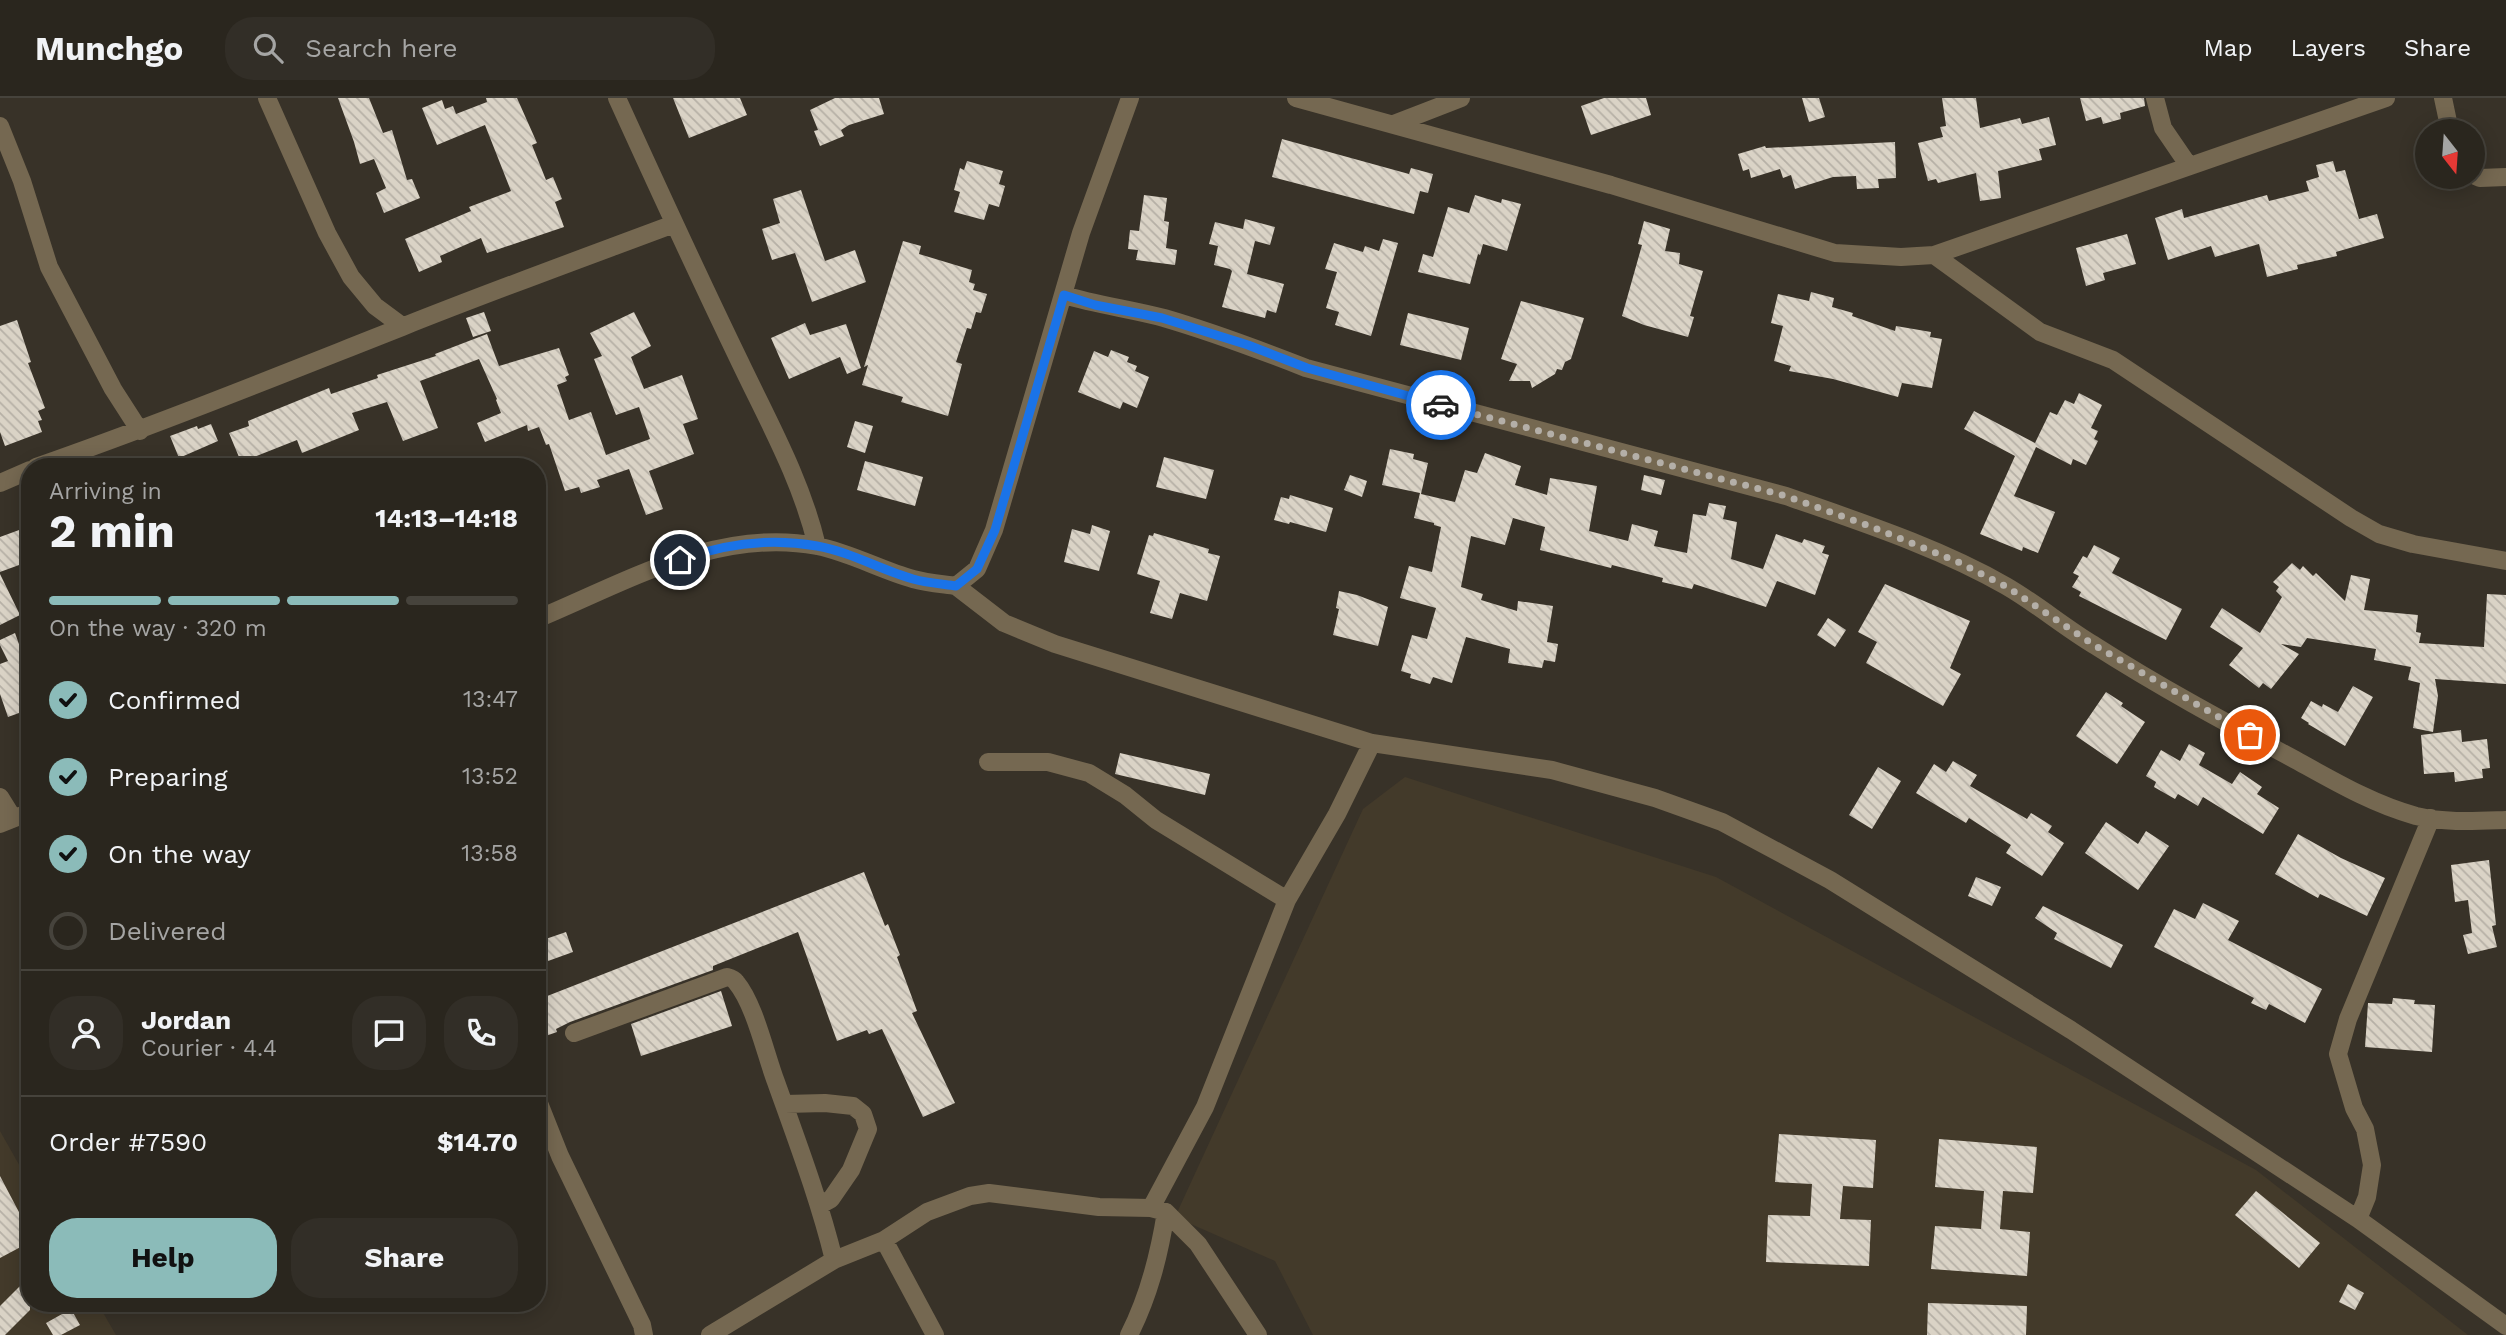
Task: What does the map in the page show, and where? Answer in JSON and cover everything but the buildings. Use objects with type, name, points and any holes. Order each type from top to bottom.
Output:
[{"type":"street","points":[[267,98],[327,233],[351,276],[375,306],[402,326]]},
{"type":"street","points":[[617,98],[674,224],[790,464],[808,509],[817,546]]},
{"type":"street","points":[[956,586],[977,569],[995,530],[1081,233],[1130,98]]},
{"type":"street","points":[[1296,98],[1835,253],[1901,257],[1934,255],[2386,98]]},
{"type":"street","points":[[1394,124],[1461,98]]},
{"type":"street","points":[[2155,98],[2163,128],[2189,166]]},
{"type":"street","points":[[2444,98],[2448,119]]},
{"type":"street","points":[[0,126],[22,181],[54,277],[113,389],[140,431]]},
{"type":"street","points":[[2485,178],[2506,177]]},
{"type":"street","points":[[62,458],[140,431],[293,372],[402,326],[674,224]]},
{"type":"street","points":[[1934,255],[2040,332],[2113,360],[2379,534],[2413,544],[2506,561]]},
{"type":"street","points":[[1064,295],[1095,305],[1162,318],[1248,345],[1307,368],[1786,496],[1852,519],[1956,561],[2007,587],[2094,645],[2202,709],[2363,797],[2431,818],[2506,820]]},
{"type":"street","points":[[0,483],[21,474]]},
{"type":"street","points":[[546,615],[654,569],[705,551],[746,544],[817,546],[914,579],[956,586],[1004,623],[1055,644],[1372,743],[1552,771],[1655,798],[1722,822],[1830,880],[2036,1008],[2358,1219],[2506,1326]]},
{"type":"street","points":[[1129,1335],[1141,1311],[1158,1259],[1158,1210],[1205,1107],[1287,900],[1337,814],[1372,743]]},
{"type":"street","points":[[988,762],[1048,762],[1089,773],[1125,795],[1156,821],[1287,900]]},
{"type":"street","points":[[0,796],[14,818]]},
{"type":"street","points":[[2358,1219],[2367,1197],[2372,1165],[2365,1129],[2354,1108],[2338,1054],[2348,1019],[2431,818]]},
{"type":"street","points":[[573,1033],[727,977],[735,980],[750,1008],[785,1104],[820,1205],[835,1260]]},
{"type":"street","points":[[785,1104],[825,1103],[853,1106],[863,1114],[868,1129],[851,1170],[831,1199],[820,1205]]},
{"type":"street","points":[[546,1121],[560,1156],[642,1325],[644,1335]]},
{"type":"street","points":[[710,1335],[835,1260],[884,1240],[927,1212],[980,1194],[1028,1197],[1099,1207],[1158,1210],[1198,1244],[1258,1335]]},
{"type":"street","points":[[884,1240],[934,1335]]},
{"type":"shaded area","points":[[1405,777],[1716,877],[2256,1170],[2468,1335],[1313,1335],[1275,1261],[1175,1217],[1363,809]]},
{"type":"shaded area","points":[[0,1131],[21,1168],[21,1312],[103,1312],[116,1335],[0,1335]]},
{"type":"way so far","points":[[1441,405],[1786,496],[1956,561],[2007,587],[2094,645],[2250,735]]},
{"type":"route","points":[[680,560],[705,551],[746,544],[817,546],[914,579],[956,586],[977,569],[995,530],[1064,295],[1095,305],[1162,318],[1248,345],[1307,368],[1441,405]]}]
